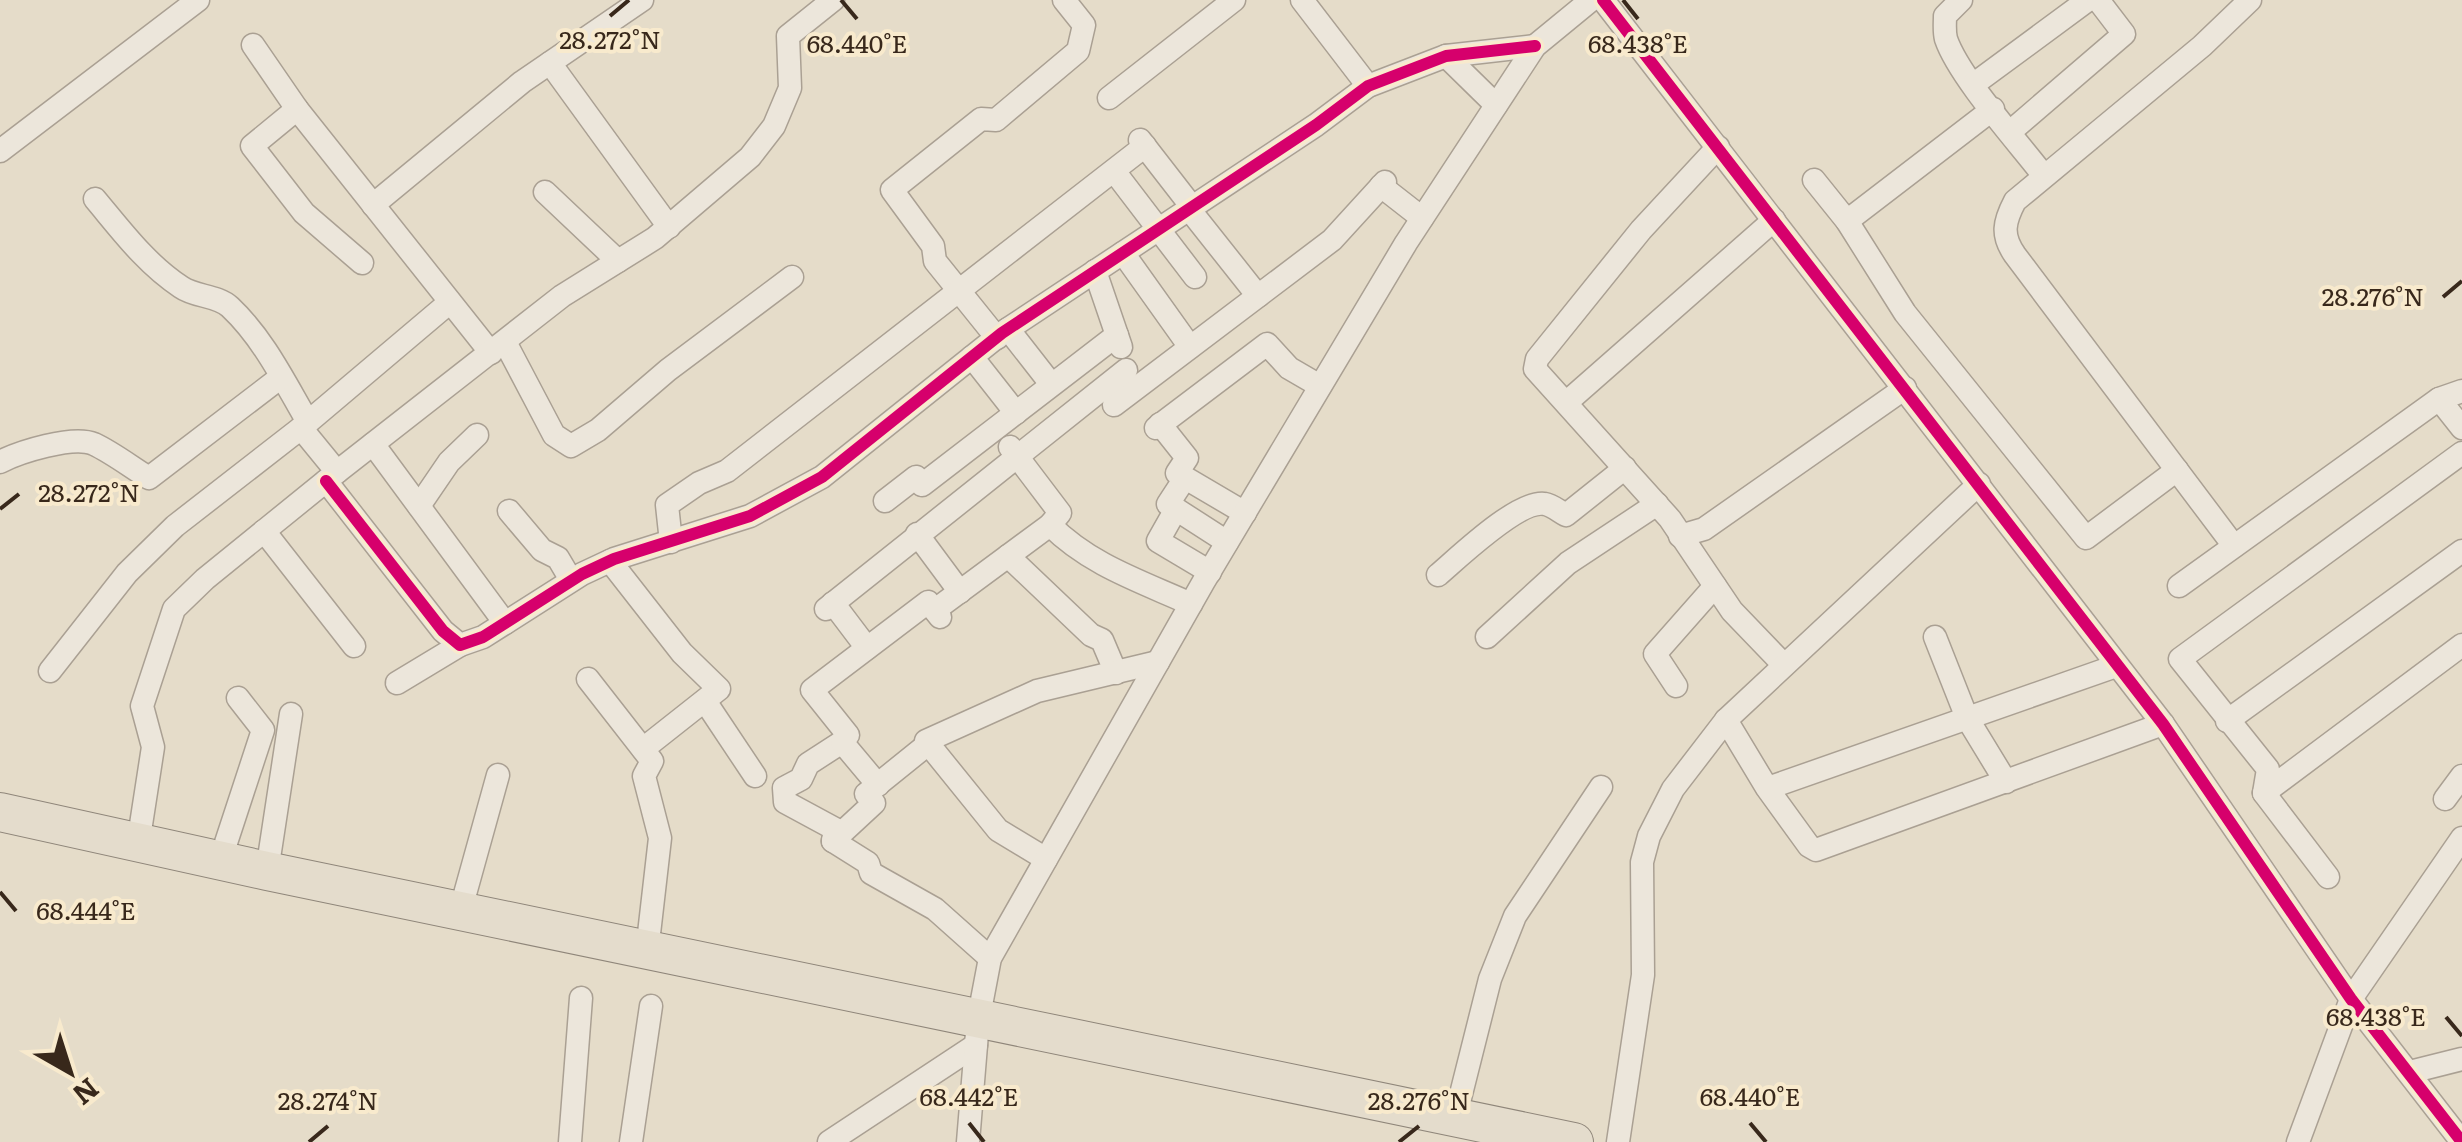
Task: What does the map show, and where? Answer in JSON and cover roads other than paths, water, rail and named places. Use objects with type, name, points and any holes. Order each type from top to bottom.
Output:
[{"type":"main road","points":[[0,812],[648,951],[977,1033],[1574,1142]]},
{"type":"street","points":[[0,152],[198,0]]},
{"type":"street","points":[[373,205],[550,63],[642,0]]},
{"type":"street","points":[[138,844],[153,747],[142,706],[174,609],[204,579],[331,476],[562,296],[669,226],[750,157],[774,126],[790,88],[788,36],[833,0]]},
{"type":"street","points":[[1051,384],[934,261],[933,246],[892,190],[981,120],[996,120],[1078,51],[1084,25],[1064,0]]},
{"type":"street","points":[[1110,98],[1234,0]]},
{"type":"street","points":[[1302,0],[1368,86]]},
{"type":"street","points":[[968,1142],[977,1033],[990,958],[1190,604],[1422,218],[1535,46],[1591,0]]},
{"type":"street","points":[[1603,0],[2163,724],[2352,999],[2462,1142]]},
{"type":"street","points":[[1961,0],[1946,16],[1944,34],[1974,84],[2044,176]]},
{"type":"street","points":[[1974,84],[2088,0]]},
{"type":"street","points":[[2010,132],[2124,34],[2098,0]]},
{"type":"street","points":[[2234,546],[2006,242],[2004,222],[2015,201],[2202,46],[2250,0]]},
{"type":"street","points":[[253,45],[297,109],[450,302],[498,347],[554,435],[571,446],[598,430],[668,370],[792,277]]},
{"type":"street","points":[[397,683],[610,561],[750,516],[822,478],[1002,333],[1316,125],[1368,86],[1446,56],[1535,46]]},
{"type":"street","points":[[1446,56],[1496,105]]},
{"type":"street","points":[[550,63],[669,226]]},
{"type":"street","points":[[297,109],[252,146],[304,213],[362,263]]},
{"type":"street","points":[[1846,221],[1993,109]]},
{"type":"street","points":[[671,542],[667,505],[727,471],[1114,171],[1143,143],[1258,296]]},
{"type":"street","points":[[1718,147],[1641,230],[1538,360],[1535,369],[1656,504],[1732,611],[1784,665]]},
{"type":"street","points":[[1114,171],[1195,278]]},
{"type":"street","points":[[1814,180],[1846,221],[1905,313],[2086,538],[2177,470]]},
{"type":"street","points":[[867,648],[830,606],[917,534],[1018,456],[1190,346],[1258,296],[1332,240],[1383,184],[1422,218]]},
{"type":"street","points":[[546,192],[618,262]]},
{"type":"street","points":[[95,199],[144,257],[184,290],[226,303],[266,351],[331,476],[428,614],[460,645]]},
{"type":"street","points":[[1568,402],[1774,220]]},
{"type":"street","points":[[1123,253],[1190,346]]},
{"type":"street","points":[[1095,271],[1137,379],[1187,458],[1177,473],[1245,513]]},
{"type":"street","points":[[50,671],[127,573],[174,526],[304,425],[450,302]]},
{"type":"street","points":[[1235,313],[1263,347]]},
{"type":"street","points":[[885,501],[916,477],[922,485],[1118,335]]},
{"type":"street","points":[[1163,422],[1267,344],[1289,368],[1320,386]]},
{"type":"street","points":[[972,357],[1016,412]]},
{"type":"street","points":[[0,462],[57,444],[90,442],[149,478],[281,376]]},
{"type":"street","points":[[1114,406],[1137,379]]},
{"type":"street","points":[[1680,536],[1704,529],[1906,388]]},
{"type":"street","points":[[2180,586],[2439,399],[2462,391]]},
{"type":"street","points":[[2439,399],[2462,428]]},
{"type":"street","points":[[833,842],[835,829],[785,802],[784,788],[800,779],[808,764],[848,736],[812,690],[928,602],[938,613],[1060,514],[996,428]]},
{"type":"street","points":[[418,506],[449,462],[477,435]]},
{"type":"street","points":[[373,444],[505,623]]},
{"type":"street","points":[[2328,877],[2264,794],[2268,769],[2180,658],[2462,452]]},
{"type":"street","points":[[958,458],[980,487]]},
{"type":"street","points":[[1438,576],[1488,533],[1530,505],[1546,504],[1566,515],[1625,468]]},
{"type":"street","points":[[1185,478],[1168,504],[1227,542]]},
{"type":"street","points":[[1618,1142],[1643,975],[1642,862],[1649,836],[1673,790],[1726,720],[1979,484]]},
{"type":"street","points":[[1487,637],[1568,563],[1656,504]]},
{"type":"street","points":[[1176,509],[1158,541],[1210,572]]},
{"type":"street","points":[[509,510],[542,550],[558,558],[572,580]]},
{"type":"street","points":[[1050,525],[1068,544],[1099,563],[1190,604]]},
{"type":"street","points":[[264,531],[354,646]]},
{"type":"street","points":[[917,534],[960,592]]},
{"type":"street","points":[[2227,721],[2462,551]]},
{"type":"street","points":[[1008,556],[1091,635],[1102,640],[1116,673]]},
{"type":"street","points":[[610,561],[682,653],[719,689],[643,749]]},
{"type":"street","points":[[1676,686],[1655,654],[1715,586]]},
{"type":"street","points":[[1935,637],[1967,718],[2006,782]]},
{"type":"street","points":[[2264,794],[2462,645]]},
{"type":"street","points":[[833,842],[874,802],[866,794],[926,742],[1037,691],[1158,662]]},
{"type":"street","points":[[1768,788],[2116,666]]},
{"type":"street","points":[[588,679],[652,761],[644,776],[660,838],[648,951]]},
{"type":"street","points":[[220,861],[264,730],[238,698]]},
{"type":"street","points":[[705,700],[755,776]]},
{"type":"street","points":[[268,872],[290,714]]},
{"type":"street","points":[[1726,720],[1768,788],[1809,846],[1816,850],[2163,724]]},
{"type":"street","points":[[842,742],[878,785]]},
{"type":"street","points":[[928,744],[998,830],[1046,859]]},
{"type":"street","points":[[460,912],[498,775]]},
{"type":"street","points":[[2445,798],[2462,776]]},
{"type":"street","points":[[1455,1118],[1490,979],[1514,916],[1601,787]]},
{"type":"street","points":[[2298,1142],[2352,999],[2462,838]]},
{"type":"street","points":[[833,842],[868,863],[871,873],[936,909],[990,958]]},
{"type":"street","points":[[570,1142],[580,998]]},
{"type":"street","points":[[631,1142],[652,1006]]},
{"type":"street","points":[[829,1142],[977,1033]]},
{"type":"street","points":[[2410,1072],[2462,1059]]}]
